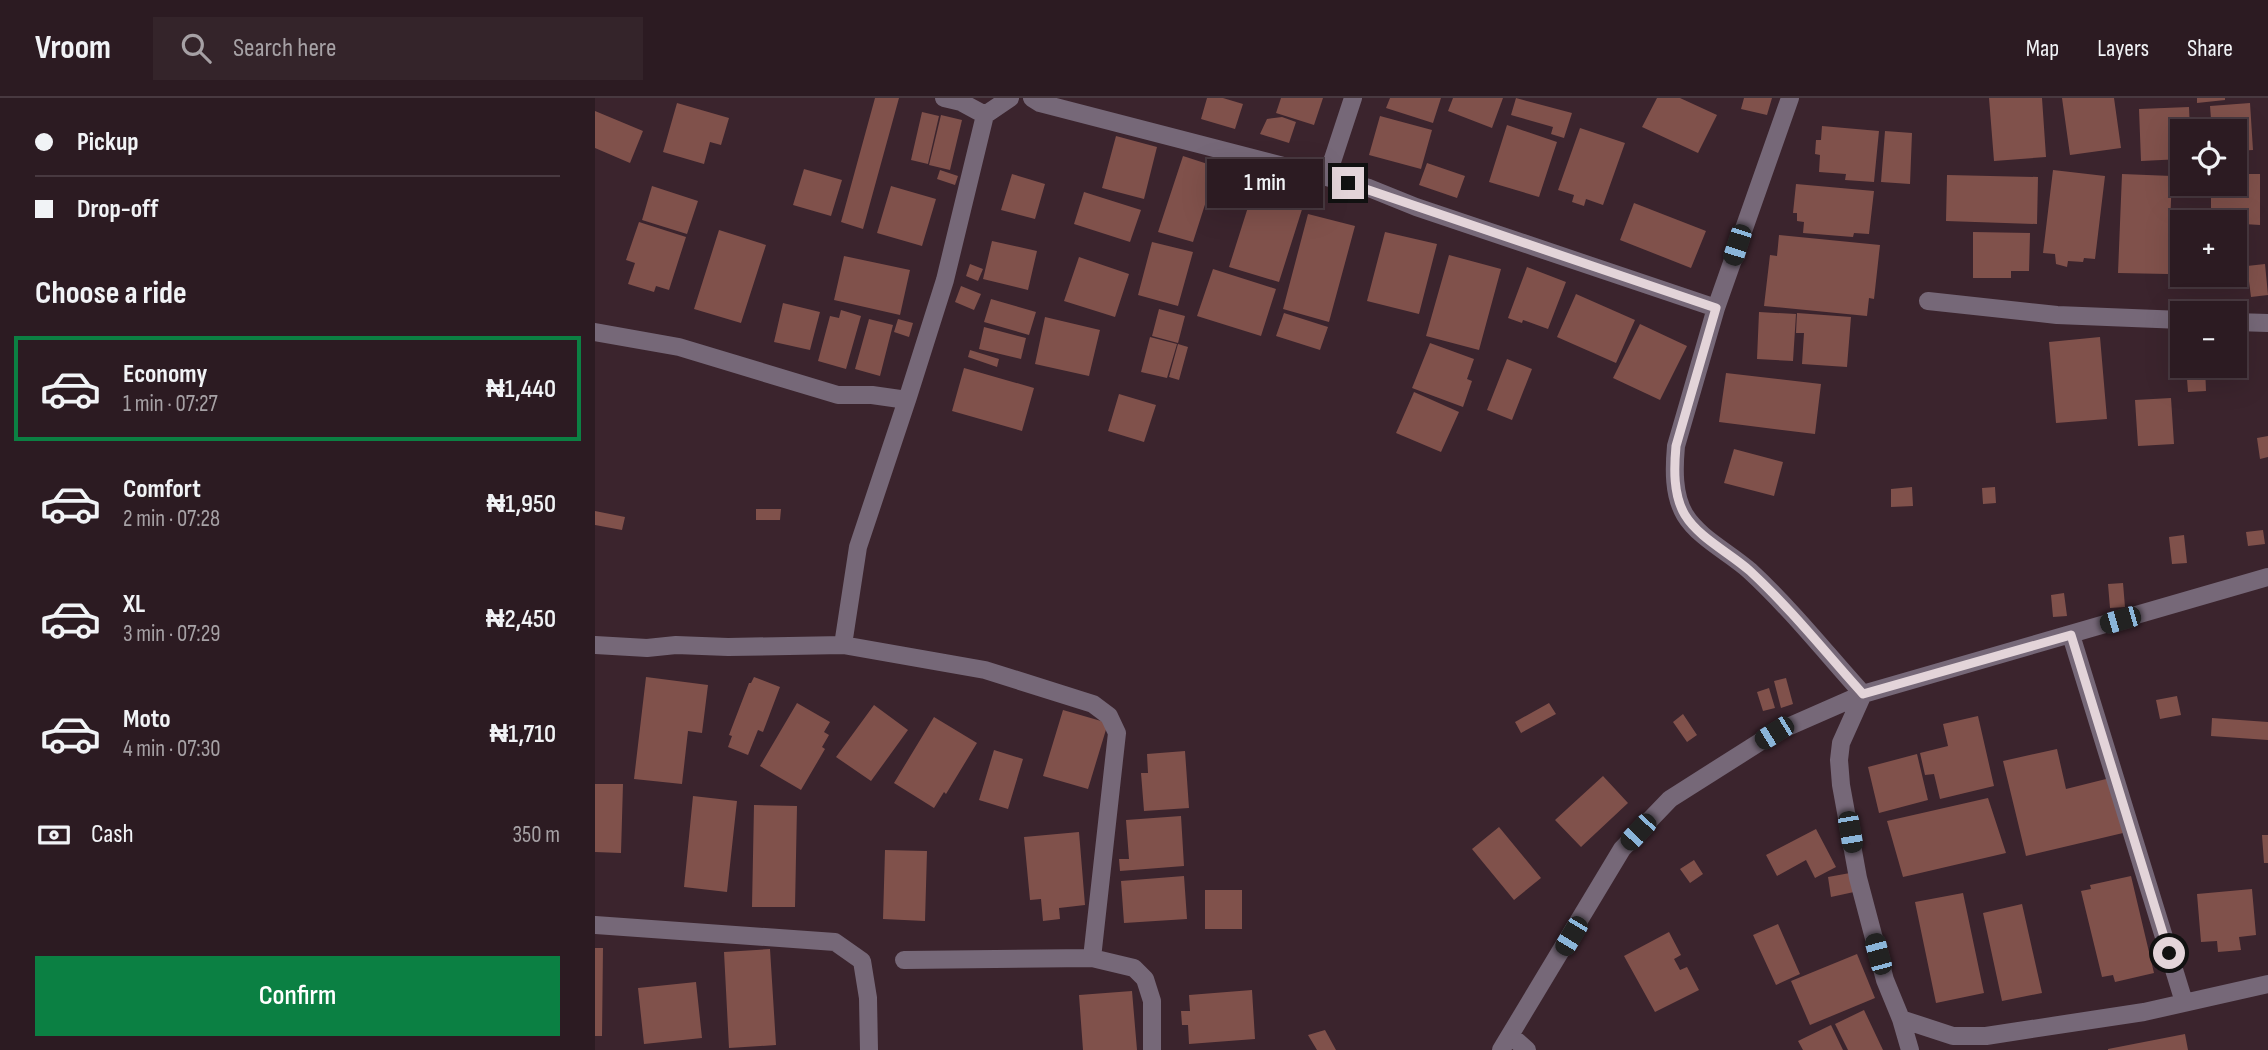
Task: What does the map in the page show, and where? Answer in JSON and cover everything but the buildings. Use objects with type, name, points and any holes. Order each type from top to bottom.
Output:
[{"type":"street","points":[[944,98],[961,103],[985,116]]},
{"type":"street","points":[[843,645],[858,547],[945,280],[985,116],[1010,98]]},
{"type":"street","points":[[1033,98],[1040,103],[1369,188],[1416,207],[1716,308]]},
{"type":"street","points":[[1327,177],[1353,98]]},
{"type":"street","points":[[1790,98],[1716,308],[1676,446],[1678,497],[1685,516],[1750,571],[1863,694]]},
{"type":"street","points":[[1928,301],[2057,315],[2170,320]]},
{"type":"street","points":[[2247,322],[2268,323]]},
{"type":"street","points":[[595,332],[678,347],[838,395],[872,395],[907,400]]},
{"type":"street","points":[[1527,1050],[1505,1043],[1622,849],[1670,799],[1774,733],[1863,694],[2268,578]]},
{"type":"street","points":[[2071,635],[2184,1002]]},
{"type":"street","points":[[595,645],[647,648],[676,645],[843,645],[985,670],[1093,704],[1108,716],[1117,733],[1092,958]]},
{"type":"street","points":[[1863,694],[1840,743],[1841,785],[1858,878],[1885,980],[1910,1050]]},
{"type":"street","points":[[595,925],[835,942],[862,961],[868,998],[869,1050]]},
{"type":"street","points":[[904,960],[1092,958],[1135,968],[1145,979],[1152,1001],[1152,1050]]},
{"type":"street","points":[[1901,1019],[1953,1036],[1975,1037],[2144,1012],[2268,984]]},
{"type":"route","points":[[1348,183],[1716,308],[1676,446],[1676,487],[1685,516],[1775,596],[1863,694],[2071,635],[2169,953]]}]
